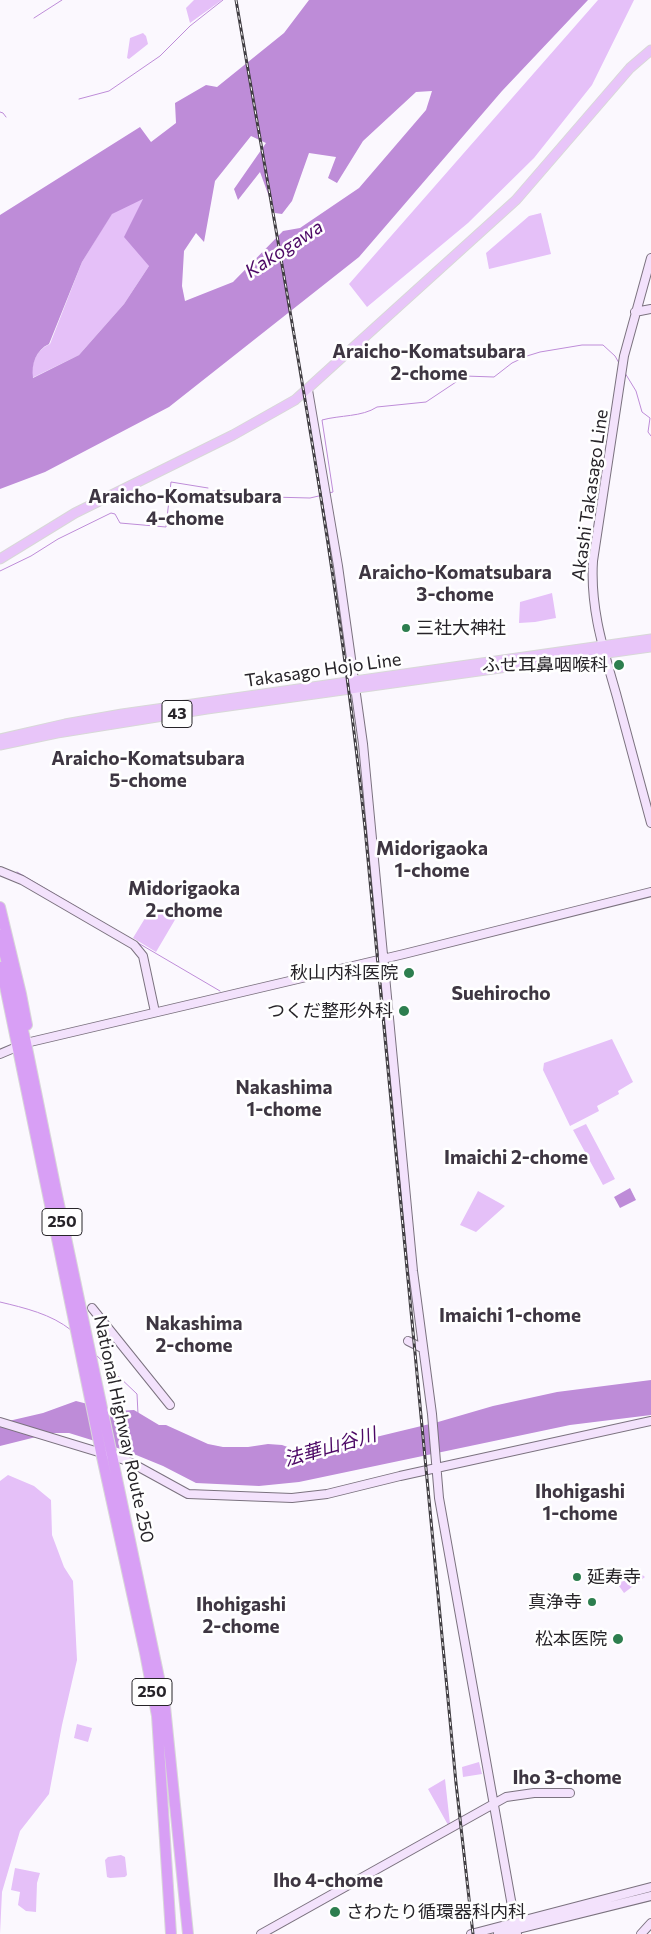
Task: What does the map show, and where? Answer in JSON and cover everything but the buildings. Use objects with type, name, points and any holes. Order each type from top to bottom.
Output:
[{"type":"highway","name":"250","points":[[0,907],[27,1021],[21,1045],[9,1035],[0,994]]},
{"type":"highway","name":"National Highway Route 250","points":[[0,936],[95,1398],[101,1449],[157,1716],[170,1934]]},
{"type":"highway","name":"National Highway Route 250","points":[[0,964],[21,1045]]},
{"type":"highway","name":"National Highway Route 250","points":[[95,1398],[112,1452],[165,1706],[188,1934]]},
{"type":"main road","points":[[0,559],[75,512],[233,435],[295,400],[308,390],[516,200],[630,68],[651,50]]},
{"type":"main road","name":"Takasago Hojo Line","points":[[604,650],[651,639]]},
{"type":"main road","name":"Takasago Hojo Line","points":[[0,739],[122,714],[604,650],[651,647]]},
{"type":"main road","name":"Takasago Hojo Line","points":[[0,745],[57,733],[355,684]]},
{"type":"street","name":"Akashi Takasago Line","points":[[651,258],[624,356],[593,561],[592,596],[604,650],[651,823]]},
{"type":"street","points":[[635,312],[651,308]]},
{"type":"street","points":[[308,390],[338,566],[363,744],[413,1272],[432,1414],[439,1498],[516,1929]]},
{"type":"street","points":[[0,871],[22,880],[134,946],[143,956],[155,1012]]},
{"type":"street","points":[[0,1054],[21,1045],[651,892]]},
{"type":"street","points":[[92,1308],[170,1405]]},
{"type":"street","points":[[408,1341],[420,1347]]},
{"type":"street","points":[[0,1422],[112,1452],[188,1494],[292,1498],[315,1496],[651,1421]]},
{"type":"street","points":[[261,1934],[493,1804],[514,1796],[534,1793],[570,1793]]},
{"type":"street","points":[[498,1934],[651,1887]]},
{"type":"street","points":[[471,1934],[516,1929],[651,1896]]},
{"type":"street","points":[[642,1934],[651,1924]]},
{"type":"shaded area","points":[[194,0],[222,0],[190,23],[186,8]]},
{"type":"shaded area","points":[[598,0],[634,0],[592,85],[534,158],[468,223],[367,307],[349,284]]},
{"type":"shaded area","points":[[143,33],[148,44],[129,59],[127,58],[130,38]]},
{"type":"shaded area","points":[[144,198],[149,266],[124,304],[79,355],[32,378],[35,358],[41,350],[50,344],[82,262],[112,213]]},
{"type":"shaded area","points":[[541,213],[551,254],[489,269],[486,253],[529,216]]},
{"type":"shaded area","points":[[552,593],[556,618],[519,623],[520,602]]},
{"type":"shaded area","points":[[153,905],[176,918],[156,952],[133,938]]},
{"type":"shaded area","points":[[612,1039],[633,1082],[618,1091],[619,1094],[597,1106],[599,1111],[570,1126],[543,1070],[544,1063]]},
{"type":"shaded area","points":[[586,1124],[615,1179],[603,1185],[573,1130]]},
{"type":"shaded area","points":[[478,1191],[505,1206],[476,1232],[460,1225]]},
{"type":"shaded area","points":[[8,1475],[34,1486],[51,1500],[52,1535],[64,1567],[73,1581],[77,1660],[49,1794],[20,1831],[2,1892],[0,1934],[0,1481]]},
{"type":"shaded area","points":[[621,1571],[639,1572],[645,1577],[624,1593],[614,1579]]},
{"type":"shaded area","points":[[77,1724],[92,1728],[88,1742],[74,1738]]},
{"type":"shaded area","points":[[479,1762],[482,1774],[463,1777],[462,1767]]},
{"type":"shaded area","points":[[445,1779],[450,1824],[448,1825],[428,1789]]},
{"type":"shaded area","points":[[121,1855],[125,1857],[127,1875],[125,1877],[107,1877],[105,1860],[108,1857]]},
{"type":"shaded area","points":[[15,1868],[40,1873],[37,1883],[36,1912],[26,1911],[18,1905],[20,1892],[11,1890]]},
{"type":"water","name":"Kakogawa","points":[[309,0],[588,0],[502,91],[359,257],[169,407],[45,472],[0,489],[0,215],[140,127],[151,142],[176,123],[175,103],[206,85],[217,87],[284,33]],"holes":[[[432,91],[426,110],[359,188],[300,228],[283,231],[233,282],[185,301],[182,286],[184,251],[196,233],[204,242],[215,181],[251,136],[266,143],[234,189],[238,200],[260,172],[275,213],[282,214],[292,201],[309,153],[336,157],[328,178],[337,183],[363,141],[416,92]],[[143,199],[124,237],[149,266],[124,304],[79,355],[33,378],[35,358],[49,344],[82,262],[112,214]]]},
{"type":"water","points":[[630,1188],[636,1200],[620,1208],[614,1197]]},
{"type":"water","points":[[651,1380],[651,1415],[570,1425],[299,1482],[259,1486],[196,1483],[163,1466],[124,1450],[69,1433],[52,1433],[0,1446],[0,1423],[43,1413],[76,1401],[115,1411],[134,1410],[159,1425],[166,1425],[208,1444],[223,1447],[282,1445],[302,1452],[318,1451],[438,1422],[493,1406],[557,1392]]},
{"type":"waterway","points":[[34,18],[62,0]]},
{"type":"waterway","points":[[79,99],[109,91],[160,56],[190,26],[223,0]]},
{"type":"waterway","points":[[0,112],[6,117]]},
{"type":"waterway","points":[[329,493],[333,492],[322,420],[365,413],[377,407],[426,402],[465,376],[494,377],[512,363],[540,352],[582,345],[603,345],[615,356],[619,363]]},
{"type":"waterway","points":[[625,373],[636,391],[642,412],[650,418],[648,432],[651,436]]},
{"type":"waterway","points":[[0,571],[31,556],[58,539],[111,513],[115,514],[120,523],[166,527],[171,482],[208,488]]},
{"type":"waterway","points":[[219,490],[261,498]]},
{"type":"waterway","points":[[271,497],[310,498],[323,495]]},
{"type":"waterway","points":[[17,872],[220,991]]},
{"type":"waterway","points":[[0,1302],[46,1316],[71,1330]]},
{"type":"waterway","points":[[95,1354],[137,1394],[138,1414]]},
{"type":"railway","points":[[236,0],[324,516],[353,724],[365,828],[456,1783],[473,1934]]},
{"type":"place","name":"三社大神社","points":[[406,628]]},
{"type":"place","name":"ふせ耳鼻咽喉科","points":[[619,665]]},
{"type":"place","name":"秋山内科医院","points":[[409,973]]},
{"type":"place","name":"つくだ整形外科","points":[[404,1011]]},
{"type":"place","name":"延寿寺","points":[[577,1577]]},
{"type":"place","name":"真浄寺","points":[[592,1602]]},
{"type":"place","name":"松本医院","points":[[618,1639]]},
{"type":"place","name":"さわたり循環器科内科","points":[[335,1912]]},
{"type":"district","name":"Araicho-Komatsubara 2-chome","points":[[429,363]]},
{"type":"district","name":"Araicho-Komatsubara 4-chome","points":[[185,508]]},
{"type":"district","name":"Araicho-Komatsubara 3-chome","points":[[455,584]]},
{"type":"district","name":"Araicho-Komatsubara 5-chome","points":[[148,770]]},
{"type":"district","name":"Midorigaoka 1-chome","points":[[432,860]]},
{"type":"district","name":"Midorigaoka 2-chome","points":[[184,900]]},
{"type":"district","name":"Suehirocho","points":[[501,994]]},
{"type":"district","name":"Nakashima 1-chome","points":[[284,1099]]},
{"type":"district","name":"Imaichi 2-chome","points":[[516,1158]]},
{"type":"district","name":"Imaichi 1-chome","points":[[510,1316]]},
{"type":"district","name":"Nakashima 2-chome","points":[[194,1335]]},
{"type":"district","name":"Ihohigashi 1-chome","points":[[580,1503]]},
{"type":"district","name":"Ihohigashi 2-chome","points":[[241,1616]]},
{"type":"district","name":"Iho 3-chome","points":[[567,1778]]},
{"type":"district","name":"Iho 4-chome","points":[[328,1881]]},
{"type":"water label","name":"法華山谷川","points":[[330,1447]]}]
